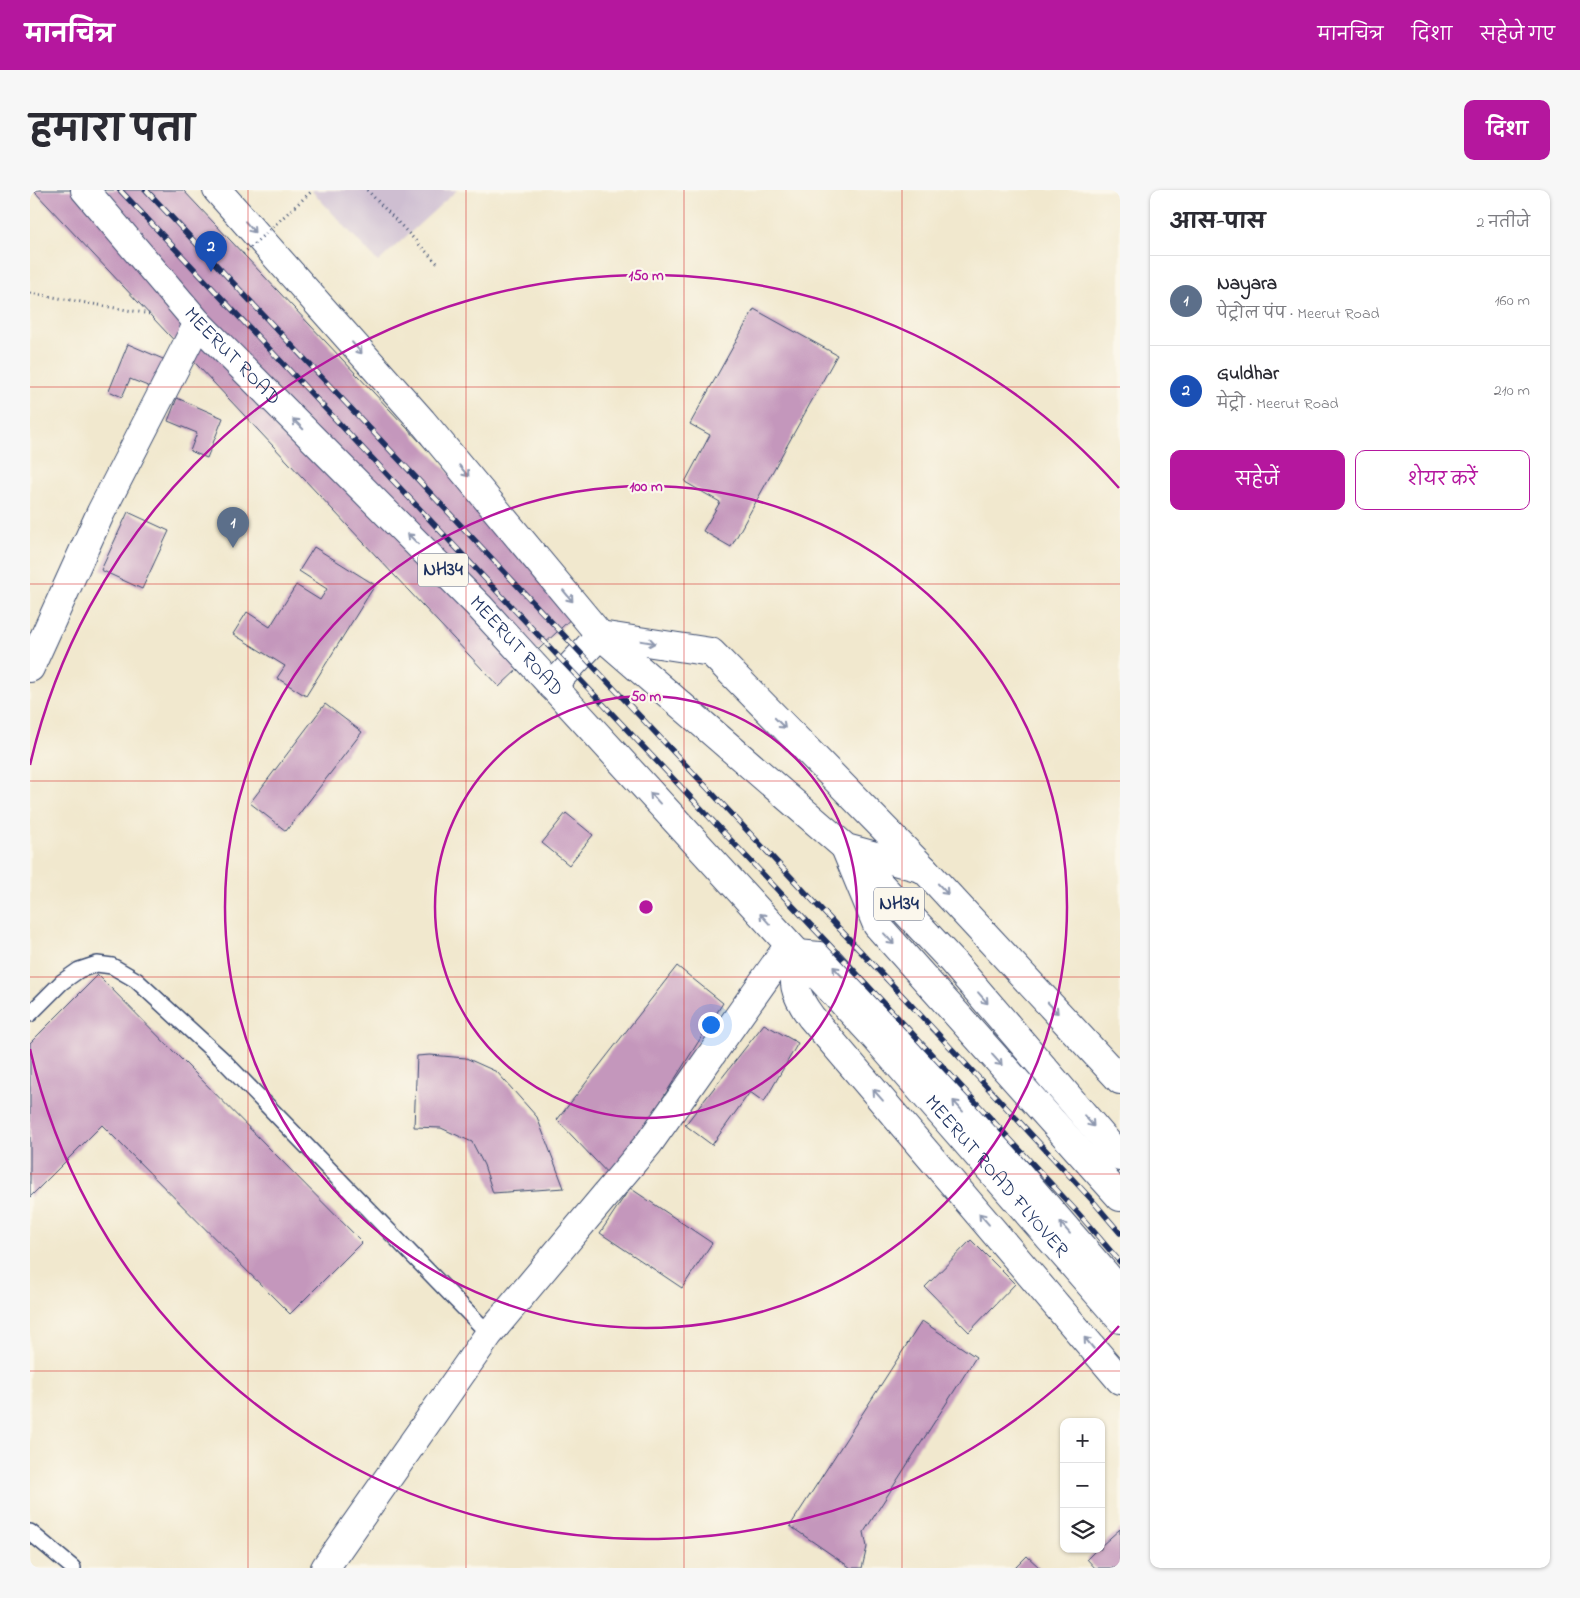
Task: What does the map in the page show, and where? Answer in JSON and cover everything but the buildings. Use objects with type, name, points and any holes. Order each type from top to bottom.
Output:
[{"type":"main road","name":"MEERUT ROAD","points":[[85,190],[198,323],[479,606],[793,950]]},
{"type":"main road","name":"NH34","points":[[218,190],[422,421],[600,635],[846,848],[952,961],[1120,1157]]},
{"type":"main road","points":[[30,668],[101,512],[198,323]]},
{"type":"main road","points":[[552,686],[600,635],[711,652],[924,869],[1119,1078]]},
{"type":"main road","points":[[846,848],[924,869]]},
{"type":"main road","points":[[846,848],[878,926],[1120,1197]]},
{"type":"main road","points":[[793,950],[819,956],[830,963],[1005,1158],[1120,1292]]},
{"type":"main road","points":[[325,1568],[489,1334],[648,1143],[793,950]]},
{"type":"main road","points":[[793,950],[794,985],[800,1001],[811,1017],[1120,1380]]},
{"type":"main road","name":"MEERUT ROAD FLYOVER","points":[[793,950],[872,1034],[1120,1319]]},
{"type":"lane","points":[[30,1014],[62,982],[79,970],[96,964],[112,966],[136,980],[222,1059],[489,1334]]},
{"type":"lane","points":[[30,1532],[73,1568]]},
{"type":"path","points":[[243,254],[314,190]]},
{"type":"path","points":[[367,190],[438,264]]},
{"type":"path","points":[[30,293],[150,314]]},
{"type":"shaded area","points":[[311,190],[457,190],[378,262]]},
{"type":"railway","points":[[120,190],[898,1018],[1078,1213],[1120,1262]]},
{"type":"railway","points":[[146,190],[911,1005],[1092,1200],[1120,1233]]},
{"type":"place","name":"Guldhar","points":[[211,272]]},
{"type":"place","name":"Nayara","points":[[233,548]]}]
